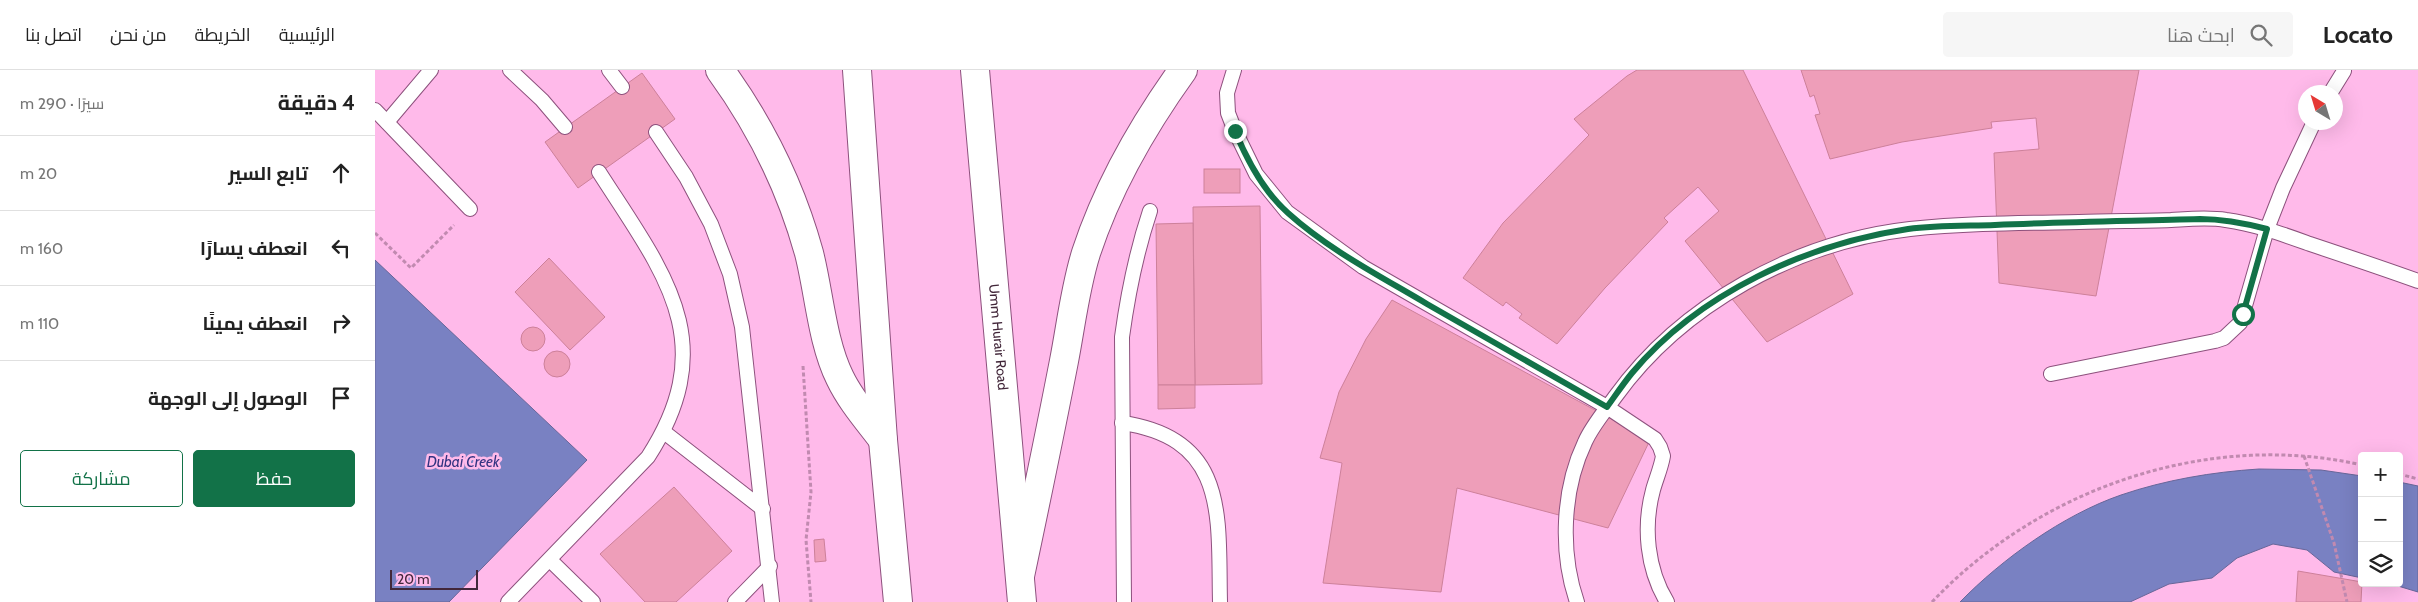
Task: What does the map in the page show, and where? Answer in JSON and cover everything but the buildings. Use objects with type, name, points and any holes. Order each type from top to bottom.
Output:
[{"type":"main road","points":[[720,70],[736,92],[766,142],[790,196],[809,252],[828,344],[839,377],[857,406],[883,440]]},
{"type":"main road","points":[[857,70],[883,440],[898,580],[898,602]]},
{"type":"main road","name":"Umm Hurair Road","points":[[975,70],[1021,589]]},
{"type":"main road","points":[[1021,589],[1065,358],[1073,306],[1086,254],[1104,205],[1127,156],[1153,111],[1183,70]]},
{"type":"lane","points":[[387,122],[431,70]]},
{"type":"lane","points":[[511,70],[542,100],[565,127]]},
{"type":"lane","points":[[609,70],[622,87]]},
{"type":"lane","points":[[1233,70],[1227,93],[1229,113],[1235,131],[1256,174],[1287,212],[1363,267],[1607,407],[1655,439],[1661,447],[1663,456],[1648,517],[1648,543],[1653,569],[1667,602]]},
{"type":"lane","points":[[2335,85],[2344,71]]},
{"type":"lane","points":[[375,110],[470,209]]},
{"type":"lane","points":[[2051,374],[2224,338],[2239,323],[2267,229],[2283,188],[2310,130]]},
{"type":"lane","points":[[656,132],[686,177],[707,216],[730,274],[743,327],[772,602]]},
{"type":"lane","points":[[508,602],[648,457],[664,432],[679,395],[684,354],[679,314],[664,276],[599,172]]},
{"type":"lane","points":[[1124,602],[1122,337],[1127,294],[1137,252],[1150,211]]},
{"type":"lane","points":[[1572,599],[1565,531],[1568,501],[1575,470],[1585,441],[1607,407],[1639,367],[1670,336],[1712,303],[1758,276],[1807,254],[1857,239],[1909,229],[2223,219],[2267,229],[2418,280]]},
{"type":"lane","points":[[1122,423],[1143,426],[1163,434],[1181,445],[1196,460],[1207,478],[1215,497],[1218,518],[1221,602]]},
{"type":"lane","points":[[664,432],[763,509]]},
{"type":"lane","points":[[550,560],[593,602]]},
{"type":"lane","points":[[735,602],[769,566]]},
{"type":"path","points":[[375,233],[411,268],[470,209]]},
{"type":"path","points":[[802,362],[811,492],[806,540],[811,602]]},
{"type":"path","points":[[1933,602],[1968,568],[2013,534],[2053,510],[2096,490],[2141,474],[2187,462],[2269,453],[2358,464]]},
{"type":"path","points":[[2304,456],[2334,543],[2347,602]]},
{"type":"path","points":[[2403,475],[2418,479]]},
{"type":"water","name":"Dubai Creek","points":[[375,260],[587,460],[449,602],[375,602]]},
{"type":"water","points":[[2259,469],[2321,470],[2358,475],[2358,577],[2334,572],[2307,550],[2273,544],[2237,558],[2212,578],[2169,584],[2130,602],[1960,602],[2014,555],[2077,514],[2121,495],[2138,490],[2172,481],[2224,472]]},
{"type":"water","points":[[2403,483],[2418,486],[2418,592],[2401,587],[2403,587]]},
{"type":"route","points":[[1235,131],[1256,174],[1271,193],[1287,212],[1319,237],[1363,267],[1607,407],[1632,373],[1670,336],[1712,303],[1758,276],[1807,254],[1857,239],[1909,229],[2200,219],[2223,219],[2245,223],[2267,229],[2243,314]]}]
